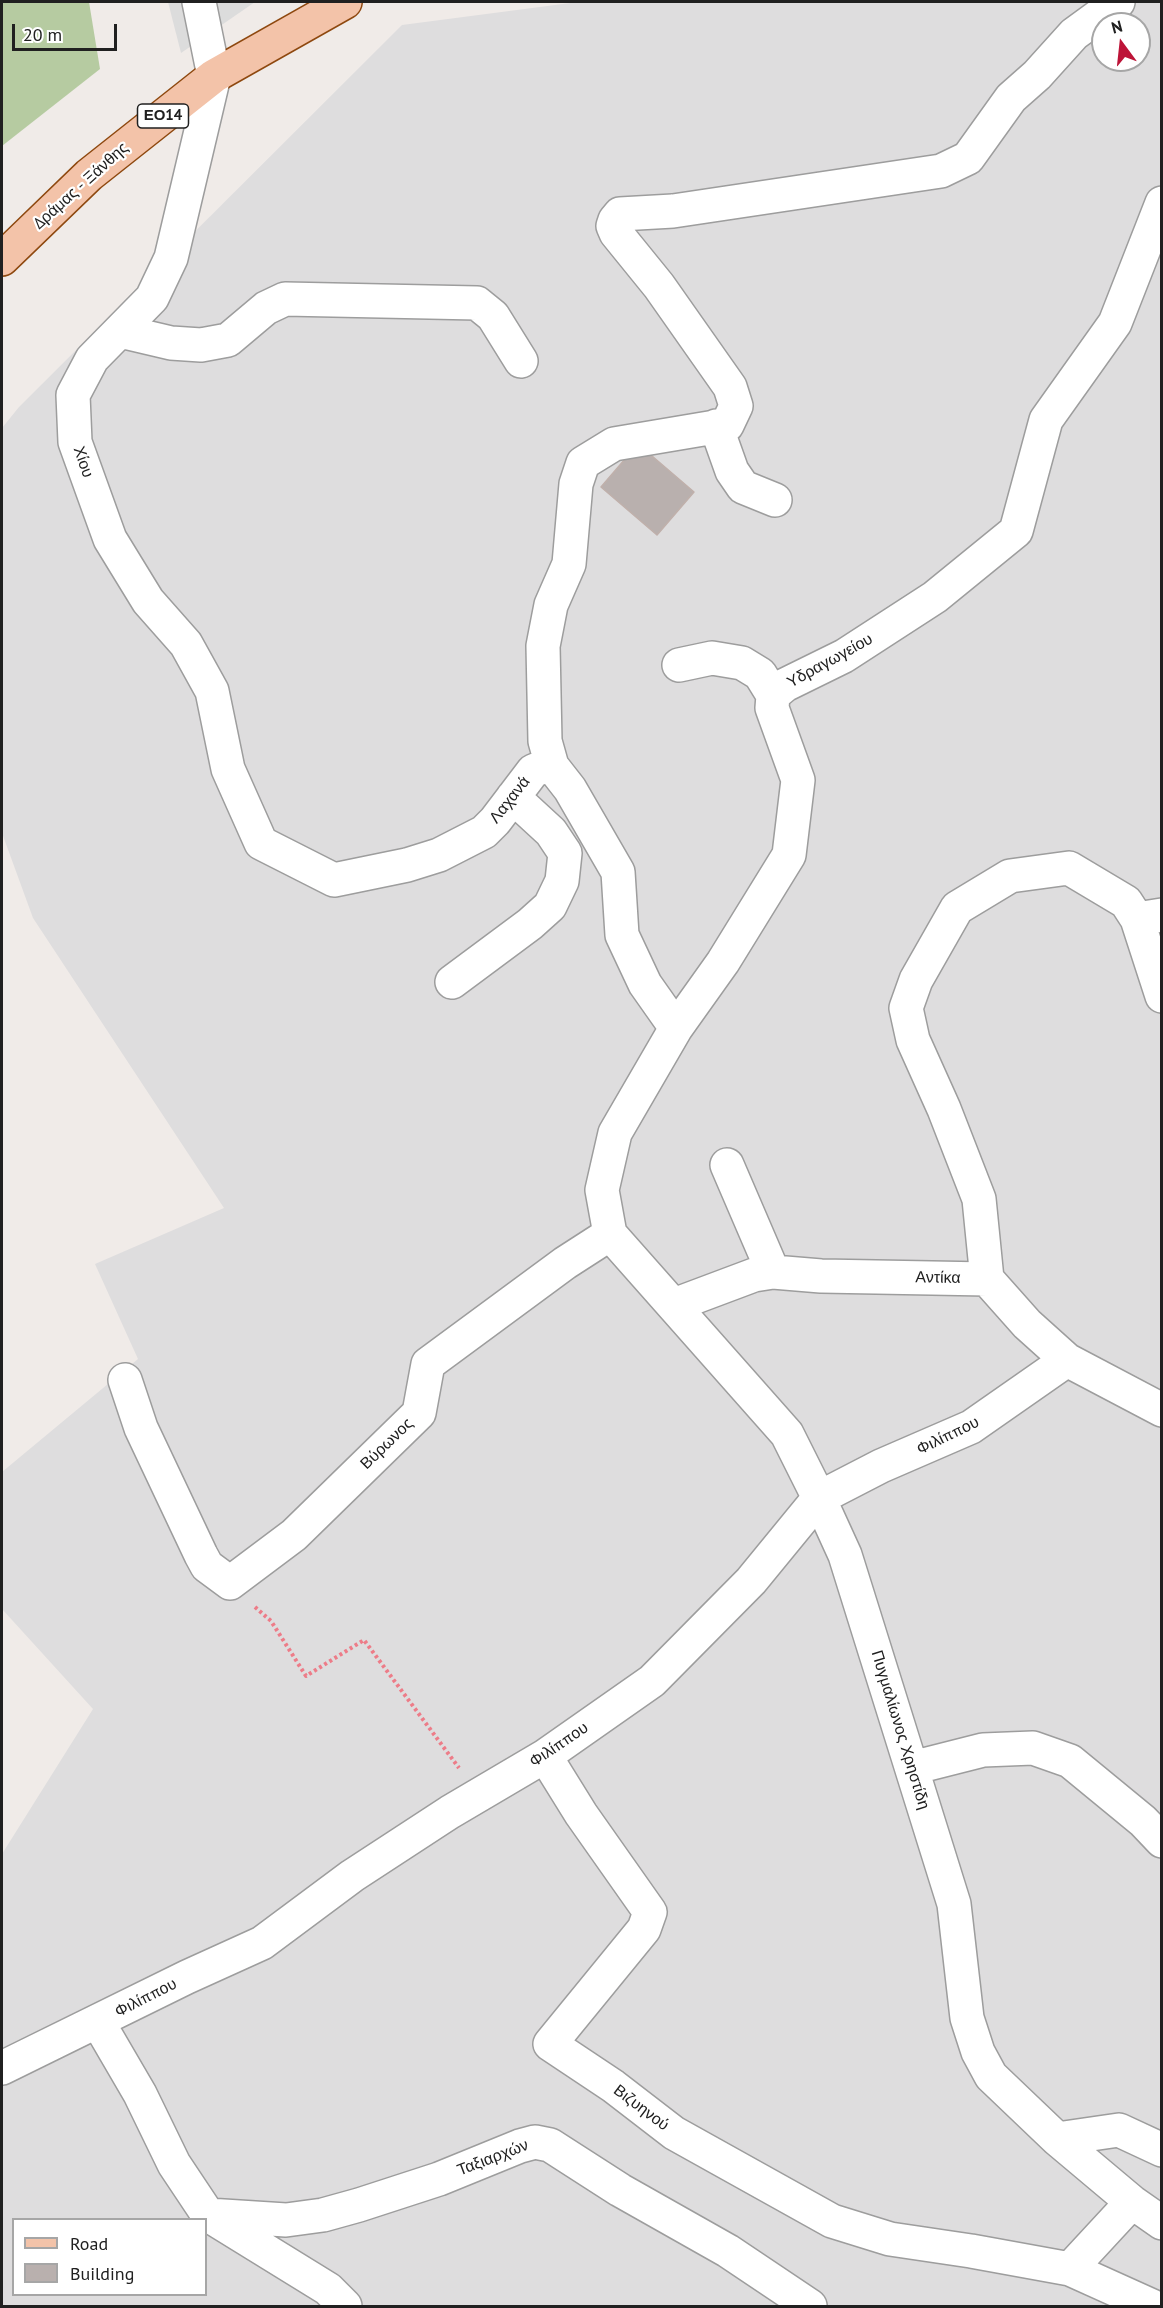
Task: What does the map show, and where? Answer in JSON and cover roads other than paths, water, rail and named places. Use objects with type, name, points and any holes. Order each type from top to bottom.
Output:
[{"type":"main road","name":"Δράμας - Ξάνθης","points":[[2,259],[89,175],[214,76],[345,2]]},
{"type":"street","points":[[199,2],[214,76]]},
{"type":"street","points":[[676,1028],[645,984],[622,935],[618,872],[570,789],[552,766],[545,741],[543,646],[551,605],[569,564],[576,484],[583,463],[614,444],[727,425],[736,406],[730,387],[659,286],[616,233],[613,226],[615,220],[620,214],[673,211],[941,171],[968,158],[1011,98],[1037,75],[1074,34],[1118,2]]},
{"type":"street","name":"Χίου","points":[[214,76],[171,258],[152,298],[92,359],[73,395],[75,442],[110,538],[148,601],[186,644],[212,691],[228,769],[261,843]]},
{"type":"street","name":"Υδραγωγείου","points":[[610,1234],[602,1190],[615,1133],[676,1028],[723,962],[789,855],[798,780],[772,708],[773,695],[785,685],[844,656],[935,597],[1016,531],[1046,420],[1115,323],[1161,202]]},
{"type":"street","points":[[120,331],[171,343],[201,345],[228,340],[266,308],[285,299],[477,303],[493,316],[521,362]]},
{"type":"street","points":[[716,426],[732,471],[743,487],[775,500]]},
{"type":"street","points":[[679,665],[712,658],[742,663],[760,674],[773,695]]},
{"type":"street","name":"Λαχανά","points":[[261,843],[334,880],[407,865],[440,855],[484,832],[533,771],[552,766]]},
{"type":"street","points":[[452,982],[530,924],[550,906],[562,881],[565,853],[551,832],[513,797]]},
{"type":"street","points":[[1161,996],[1149,917],[1069,868],[1011,876],[957,908],[916,980],[906,1008],[913,1040],[944,1109],[979,1199],[987,1279],[1027,1324],[1067,1360],[1161,1410]]},
{"type":"street","points":[[727,1165],[773,1272]]},
{"type":"street","name":"Πυγμαλίωνος Χρηστίδη","points":[[610,1234],[787,1434],[819,1497],[845,1555],[954,1904],[968,2018],[978,2052],[991,2076],[1057,2139],[1132,2202],[1161,2223]]},
{"type":"street","name":"Βύρωνος","points":[[125,1380],[141,1428],[201,1555],[207,1566],[230,1583],[294,1535],[419,1413],[428,1364],[565,1263],[610,1234]]},
{"type":"street","name":"Αντίκα","points":[[674,1305],[754,1275],[773,1272],[820,1276],[987,1279]]},
{"type":"street","name":"Φιλίππου","points":[[2,2068],[187,1977],[262,1943],[352,1876],[545,1756],[652,1681],[751,1581],[819,1497],[881,1466],[971,1427],[1067,1360]]},
{"type":"street","points":[[912,1768],[983,1750],[1033,1748],[1070,1761],[1143,1821],[1161,1842]]},
{"type":"street","name":"Βιζυηνού","points":[[545,1756],[592,1832],[650,1912],[644,1929],[550,2044],[613,2086],[674,2133],[832,2221],[890,2239],[1070,2269]]},
{"type":"street","points":[[98,2022],[140,2094],[174,2164],[208,2215],[328,2289],[345,2307]]},
{"type":"street","points":[[1057,2139],[1119,2130],[1161,2150]]},
{"type":"street","name":"Ταξιαρχών","points":[[208,2215],[286,2220],[323,2214],[439,2179],[535,2142],[550,2145],[620,2190],[729,2251],[810,2307]]},
{"type":"street","points":[[1132,2202],[1070,2269],[1152,2307]]}]
